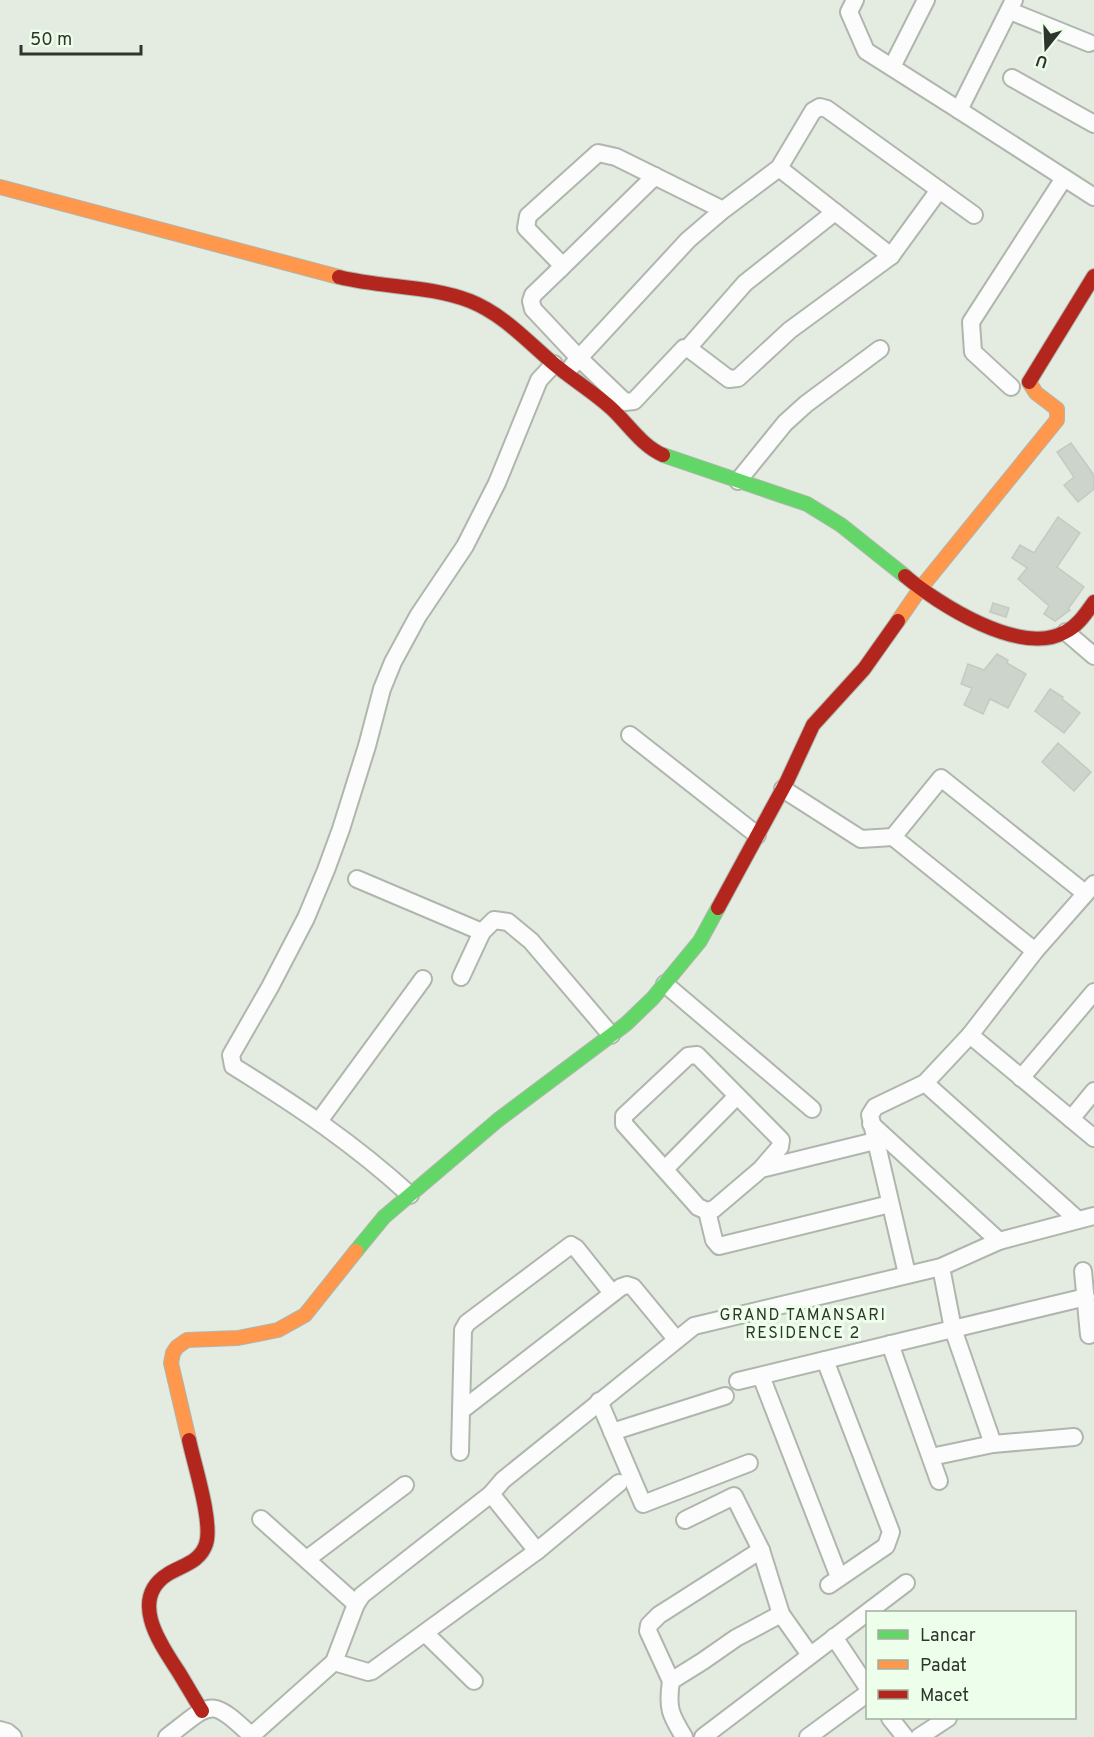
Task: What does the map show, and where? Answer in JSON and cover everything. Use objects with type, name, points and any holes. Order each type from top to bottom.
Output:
[{"type":"street","points":[[855,0],[849,12],[866,51],[1094,197]]},
{"type":"street","points":[[892,67],[926,0]]},
{"type":"street","points":[[958,110],[1012,6],[1089,42]]},
{"type":"street","points":[[1012,78],[1094,124]]},
{"type":"street","points":[[410,1195],[379,1167],[319,1121],[233,1066],[231,1055],[306,918],[326,870],[368,746],[382,689],[393,662],[418,616],[465,546],[497,483],[539,380],[579,358],[688,240],[723,210],[779,168],[813,111],[820,107],[826,109],[974,215]]},
{"type":"street","points":[[561,268],[560,264],[526,228],[525,222],[528,216],[598,153],[616,157],[723,210]]},
{"type":"street","points":[[779,168],[891,256]]},
{"type":"street","points":[[655,176],[533,296],[531,301],[533,309],[625,402],[634,401],[680,350],[688,348],[745,283],[835,212]]},
{"type":"street","points":[[1011,387],[973,352],[971,322],[1064,178]]},
{"type":"street","points":[[0,187],[356,281],[430,291],[461,298],[490,312],[517,331],[560,369],[612,408],[640,438],[660,454],[786,495],[815,508],[853,535],[920,589],[961,616],[987,627],[1009,634],[1050,637],[1066,632],[1094,602]]},
{"type":"street","points":[[688,348],[729,379],[738,378],[790,330],[891,256],[939,190]]},
{"type":"street","points":[[202,1710],[153,1631],[150,1615],[150,1596],[158,1580],[196,1561],[209,1539],[208,1524],[171,1363],[173,1353],[187,1340],[238,1338],[278,1330],[294,1322],[313,1306],[384,1217],[498,1120],[643,1009],[665,984],[700,941],[783,789],[813,725],[864,669],[920,589],[1057,420],[1056,409],[1036,393],[1028,381],[1094,276]]},
{"type":"street","points":[[738,481],[785,423],[806,404],[880,349]]},
{"type":"street","points":[[1066,632],[1094,656]]},
{"type":"street","points":[[630,735],[757,835]]},
{"type":"street","points":[[892,837],[941,778],[1090,889],[1035,951],[970,1035],[925,1083],[875,1107],[870,1115],[907,1274]]},
{"type":"street","points":[[783,789],[861,839],[892,837],[1035,951]]},
{"type":"street","points":[[357,879],[482,932]]},
{"type":"street","points":[[461,977],[482,932],[494,920],[507,922],[522,933],[611,1035]]},
{"type":"street","points":[[319,1121],[423,979]]},
{"type":"street","points":[[665,984],[812,1109]]},
{"type":"street","points":[[1021,1078],[1094,992]]},
{"type":"street","points":[[970,1035],[1094,1138]]},
{"type":"street","points":[[697,1055],[781,1140],[780,1147],[761,1169],[714,1209],[707,1211],[698,1207],[665,1169],[624,1124],[624,1116],[688,1056],[697,1055]]},
{"type":"street","points":[[925,1083],[1086,1218]]},
{"type":"street","points":[[1071,1119],[1094,1091]]},
{"type":"street","points":[[665,1169],[737,1096]]},
{"type":"street","points":[[871,1124],[999,1241]]},
{"type":"street","points":[[761,1169],[875,1141]]},
{"type":"street","points":[[707,1211],[714,1240],[719,1246],[890,1204]]},
{"type":"street","points":[[167,1737],[202,1710],[211,1707],[223,1710],[252,1736],[334,1662],[356,1604],[362,1595],[491,1494],[503,1480],[694,1326],[941,1267],[999,1241],[1086,1218]]},
{"type":"street","points":[[460,1452],[463,1330],[467,1323],[571,1245],[576,1248],[612,1293]]},
{"type":"street","points":[[941,1267],[953,1329],[993,1444]]},
{"type":"street","points":[[1083,1271],[1089,1335]]},
{"type":"street","points":[[462,1410],[612,1293],[627,1285],[633,1287],[676,1339]]},
{"type":"street","points":[[738,1381],[1086,1297]]},
{"type":"street","points":[[890,1344],[939,1481]]},
{"type":"street","points":[[761,1376],[834,1581],[886,1546],[891,1532],[825,1360]]},
{"type":"street","points":[[612,1432],[725,1396]]},
{"type":"street","points":[[599,1401],[643,1504],[749,1463]]},
{"type":"street","points":[[931,1457],[993,1444],[1074,1437]]},
{"type":"street","points":[[334,1662],[368,1672],[372,1671],[537,1551],[619,1482]]},
{"type":"street","points":[[307,1559],[405,1485]]},
{"type":"street","points":[[491,1494],[537,1551]]},
{"type":"street","points":[[685,1520],[734,1496],[761,1550],[781,1614],[810,1655]]},
{"type":"street","points":[[261,1519],[356,1604]]},
{"type":"street","points":[[684,1737],[672,1716],[669,1705],[670,1681],[648,1631],[649,1625],[659,1615],[761,1550]]},
{"type":"street","points":[[869,1611],[906,1583]]},
{"type":"street","points":[[703,1737],[866,1613]]},
{"type":"street","points":[[670,1681],[736,1638],[781,1614]]},
{"type":"street","points":[[424,1633],[474,1681]]},
{"type":"street","points":[[834,1637],[866,1686]]},
{"type":"street","points":[[808,1737],[866,1694]]},
{"type":"street","points":[[891,1719],[905,1737]]},
{"type":"street","points":[[919,1737],[946,1719]]},
{"type":"street","points":[[0,1730],[13,1737]]},
{"type":"building","points":[[1071,443],[1094,475],[1094,489],[1078,502],[1064,485],[1074,477],[1057,452]]},
{"type":"building","points":[[1058,517],[1080,533],[1057,567],[1084,587],[1068,609],[1070,610],[1055,621],[1044,614],[1049,606],[1018,579],[1027,568],[1012,558],[1020,545],[1034,553]]},
{"type":"building","points":[[993,603],[1009,608],[1006,617],[990,612]]},
{"type":"building","points":[[997,654],[1026,674],[1008,708],[990,699],[983,714],[964,705],[972,688],[961,684],[968,664],[984,670]]},
{"type":"building","points":[[1050,689],[1063,697],[1062,699],[1080,713],[1064,733],[1035,711]]},
{"type":"building","points":[[1058,743],[1091,772],[1074,791],[1042,762]]},
{"type":"traffic: fast","points":[[663,455],[807,504],[841,525],[905,576]]},
{"type":"traffic: fast","points":[[356,1251],[384,1217],[498,1120],[626,1024],[653,998],[700,941],[718,908]]},
{"type":"traffic: slow","points":[[0,187],[339,277]]},
{"type":"traffic: slow","points":[[898,621],[920,589],[1057,420],[1057,409],[1036,393],[1029,382]]},
{"type":"traffic: slow","points":[[189,1440],[171,1363],[177,1347],[187,1340],[238,1338],[278,1330],[305,1315],[356,1251]]},
{"type":"traffic: jam","points":[[1029,382],[1094,276]]},
{"type":"traffic: jam","points":[[339,277],[438,292],[470,301],[493,313],[605,403],[642,441],[663,455]]},
{"type":"traffic: jam","points":[[905,576],[959,613],[1004,633],[1026,638],[1047,638],[1065,632],[1078,623],[1094,602]]},
{"type":"traffic: jam","points":[[718,908],[787,781],[813,725],[864,669],[898,621]]},
{"type":"traffic: jam","points":[[189,1440],[205,1508],[206,1544],[200,1555],[156,1584],[150,1596],[149,1609],[157,1635],[202,1711]]},
{"type":"district","name":"GRAND TAMANSARI RESIDENCE 2","points":[[803,1323]]}]
